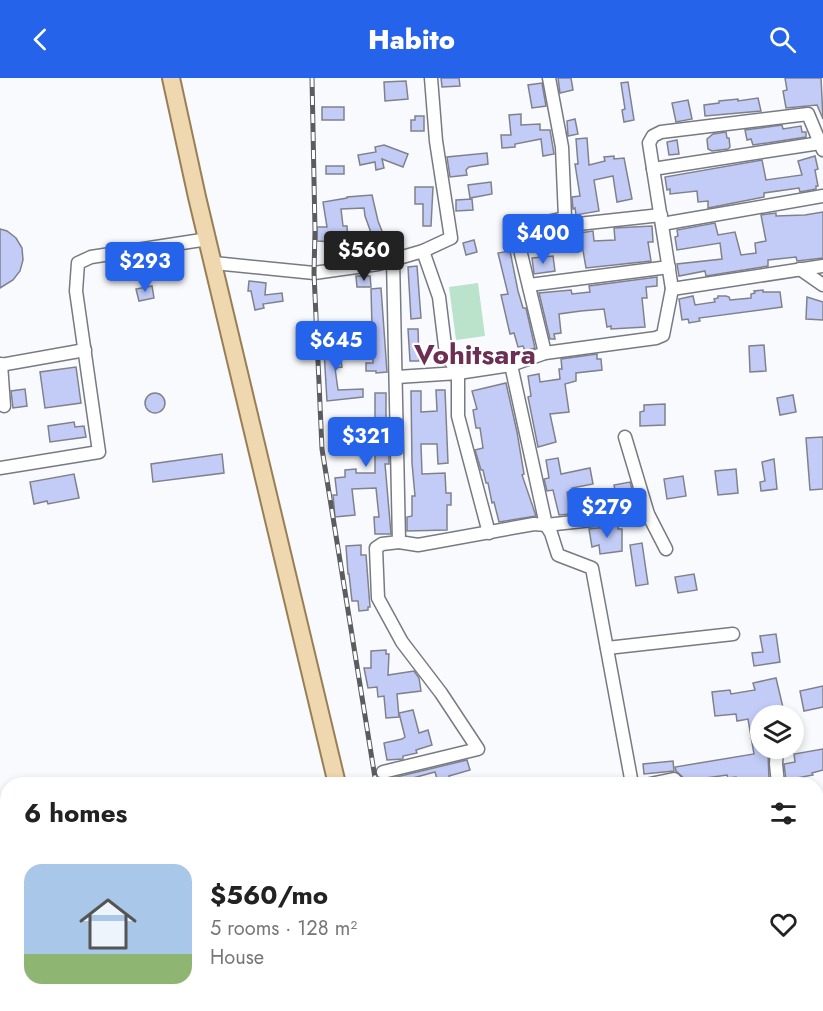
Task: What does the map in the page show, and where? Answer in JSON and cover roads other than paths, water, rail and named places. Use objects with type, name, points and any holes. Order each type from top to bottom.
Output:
[{"type":"main road","points":[[171,78],[197,197],[336,777]]},
{"type":"street","points":[[214,263],[308,273],[378,264],[423,251],[451,238],[436,141],[431,78]]},
{"type":"street","points":[[549,78],[562,147],[566,218],[569,225],[662,219],[823,196]]},
{"type":"street","points":[[397,377],[458,373],[511,365],[545,353],[656,338],[663,335],[672,289],[649,144],[653,136],[661,132],[808,114],[822,146],[653,169]]},
{"type":"street","points":[[545,353],[515,229],[566,218]]},
{"type":"street","points":[[0,468],[99,452],[76,291],[78,263],[91,257],[208,238]]},
{"type":"street","points":[[423,251],[439,297],[446,354],[458,373],[458,416],[489,533]]},
{"type":"street","points":[[393,260],[399,542]]},
{"type":"street","points":[[672,289],[823,266]]},
{"type":"street","points":[[529,285],[669,267]]},
{"type":"street","points":[[800,269],[823,285]]},
{"type":"street","points":[[4,406],[1,364],[85,350]]},
{"type":"street","points":[[511,365],[546,525],[558,555],[592,568],[631,777]]},
{"type":"street","points":[[625,437],[648,514],[666,549]]},
{"type":"street","points":[[383,772],[478,749],[441,693],[402,642],[378,598],[376,548],[382,544],[399,542],[418,545],[534,524],[546,525],[648,514]]},
{"type":"street","points":[[607,648],[733,634]]},
{"type":"street","points":[[776,759],[777,777]]},
{"type":"railway","points":[[312,78],[314,273],[322,449],[375,777]]},
{"type":"district","name":"Vohitsara","points":[[475,354]]}]
